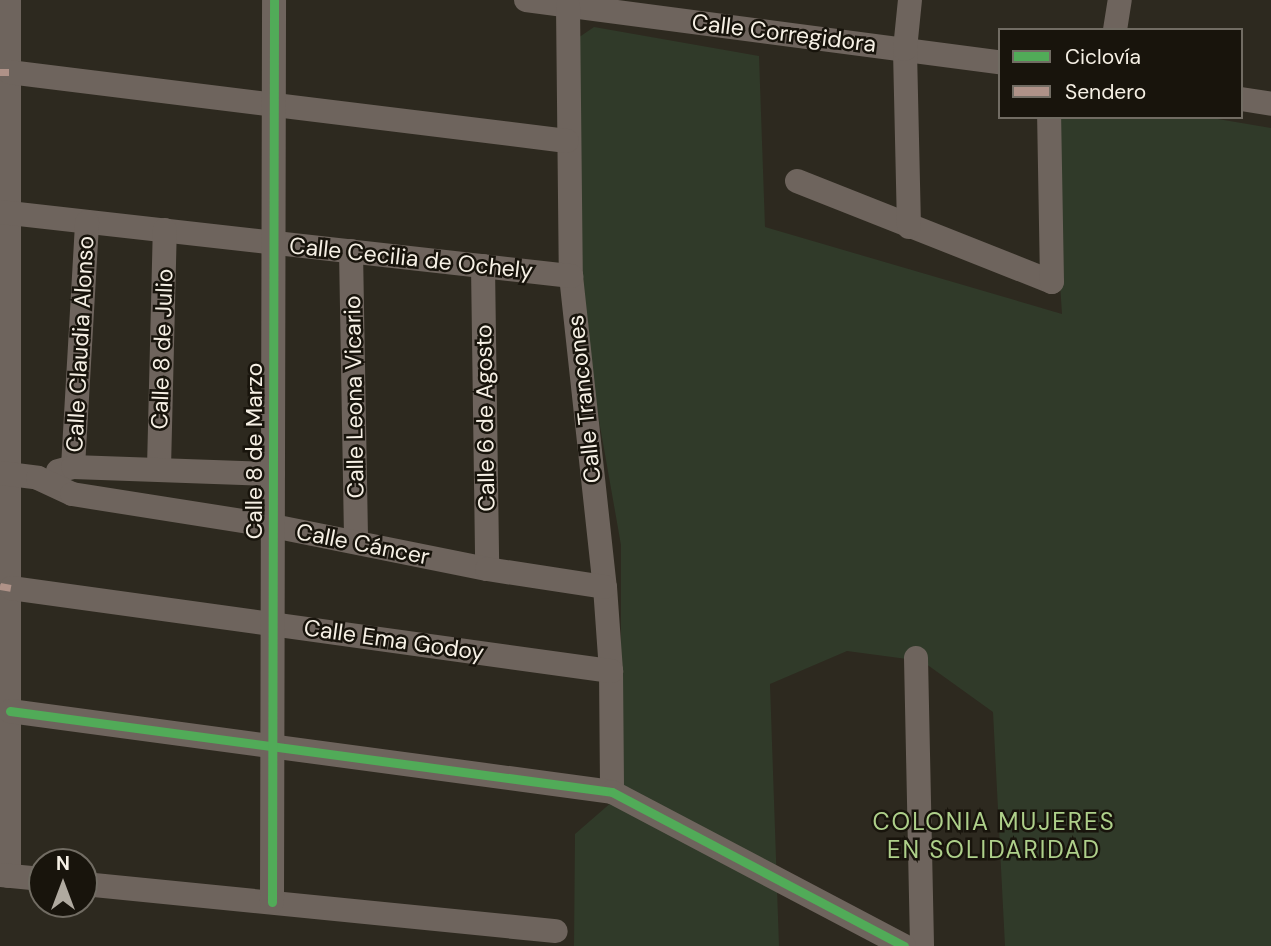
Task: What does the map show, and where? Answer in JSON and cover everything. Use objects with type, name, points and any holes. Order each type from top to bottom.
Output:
[{"type":"street","points":[[9,0],[4,473],[11,588],[4,875],[28,878]]},
{"type":"street","name":"Calle 8 de Marzo","points":[[272,902],[274,0]]},
{"type":"street","name":"Calle Corregidora","points":[[526,0],[568,6],[696,11],[998,62]]},
{"type":"street","points":[[909,228],[905,48],[910,0]]},
{"type":"street","points":[[1115,28],[1120,0]]},
{"type":"street","name":"Calle Trancones","points":[[568,6],[567,141],[571,276],[605,587],[611,671],[612,792]]},
{"type":"street","points":[[9,72],[567,141]]},
{"type":"street","points":[[1243,99],[1271,104]]},
{"type":"street","points":[[797,181],[909,228],[1052,282],[1049,119]]},
{"type":"street","name":"Calle Cecilia de Ochely","points":[[5,212],[571,276]]},
{"type":"street","name":"Calle Claudia Alonso","points":[[73,467],[88,222]]},
{"type":"street","name":"Calle 8 de Julio","points":[[159,468],[165,230]]},
{"type":"street","name":"Calle Leona Vicario","points":[[351,251],[356,542]]},
{"type":"street","name":"Calle 6 de Agosto","points":[[483,266],[487,569]]},
{"type":"street","points":[[37,478],[73,467],[273,474]]},
{"type":"street","name":"Calle Cáncer","points":[[4,473],[37,478],[72,494],[273,526],[487,569],[605,587]]},
{"type":"street","name":"Calle Ema Godoy","points":[[11,588],[611,671]]},
{"type":"street","points":[[916,658],[922,946]]},
{"type":"street","points":[[10,711],[612,792],[904,946]]},
{"type":"street","points":[[98,885],[555,931]]},
{"type":"green space","points":[[594,27],[759,56],[765,227],[1062,314],[1049,119],[1218,119],[1271,128],[1271,946],[1005,946],[993,712],[922,661],[847,651],[770,684],[779,946],[574,946],[575,834],[621,794],[621,545],[577,296],[575,40]]},
{"type":"marked path","points":[[0,72],[9,72]]},
{"type":"marked path","points":[[0,586],[11,588]]},
{"type":"cycle path","points":[[272,902],[274,0]]},
{"type":"cycle path","points":[[10,711],[612,792],[904,946]]},
{"type":"district","name":"COLONIA MUJERES EN SOLIDARIDAD","points":[[994,836]]}]
